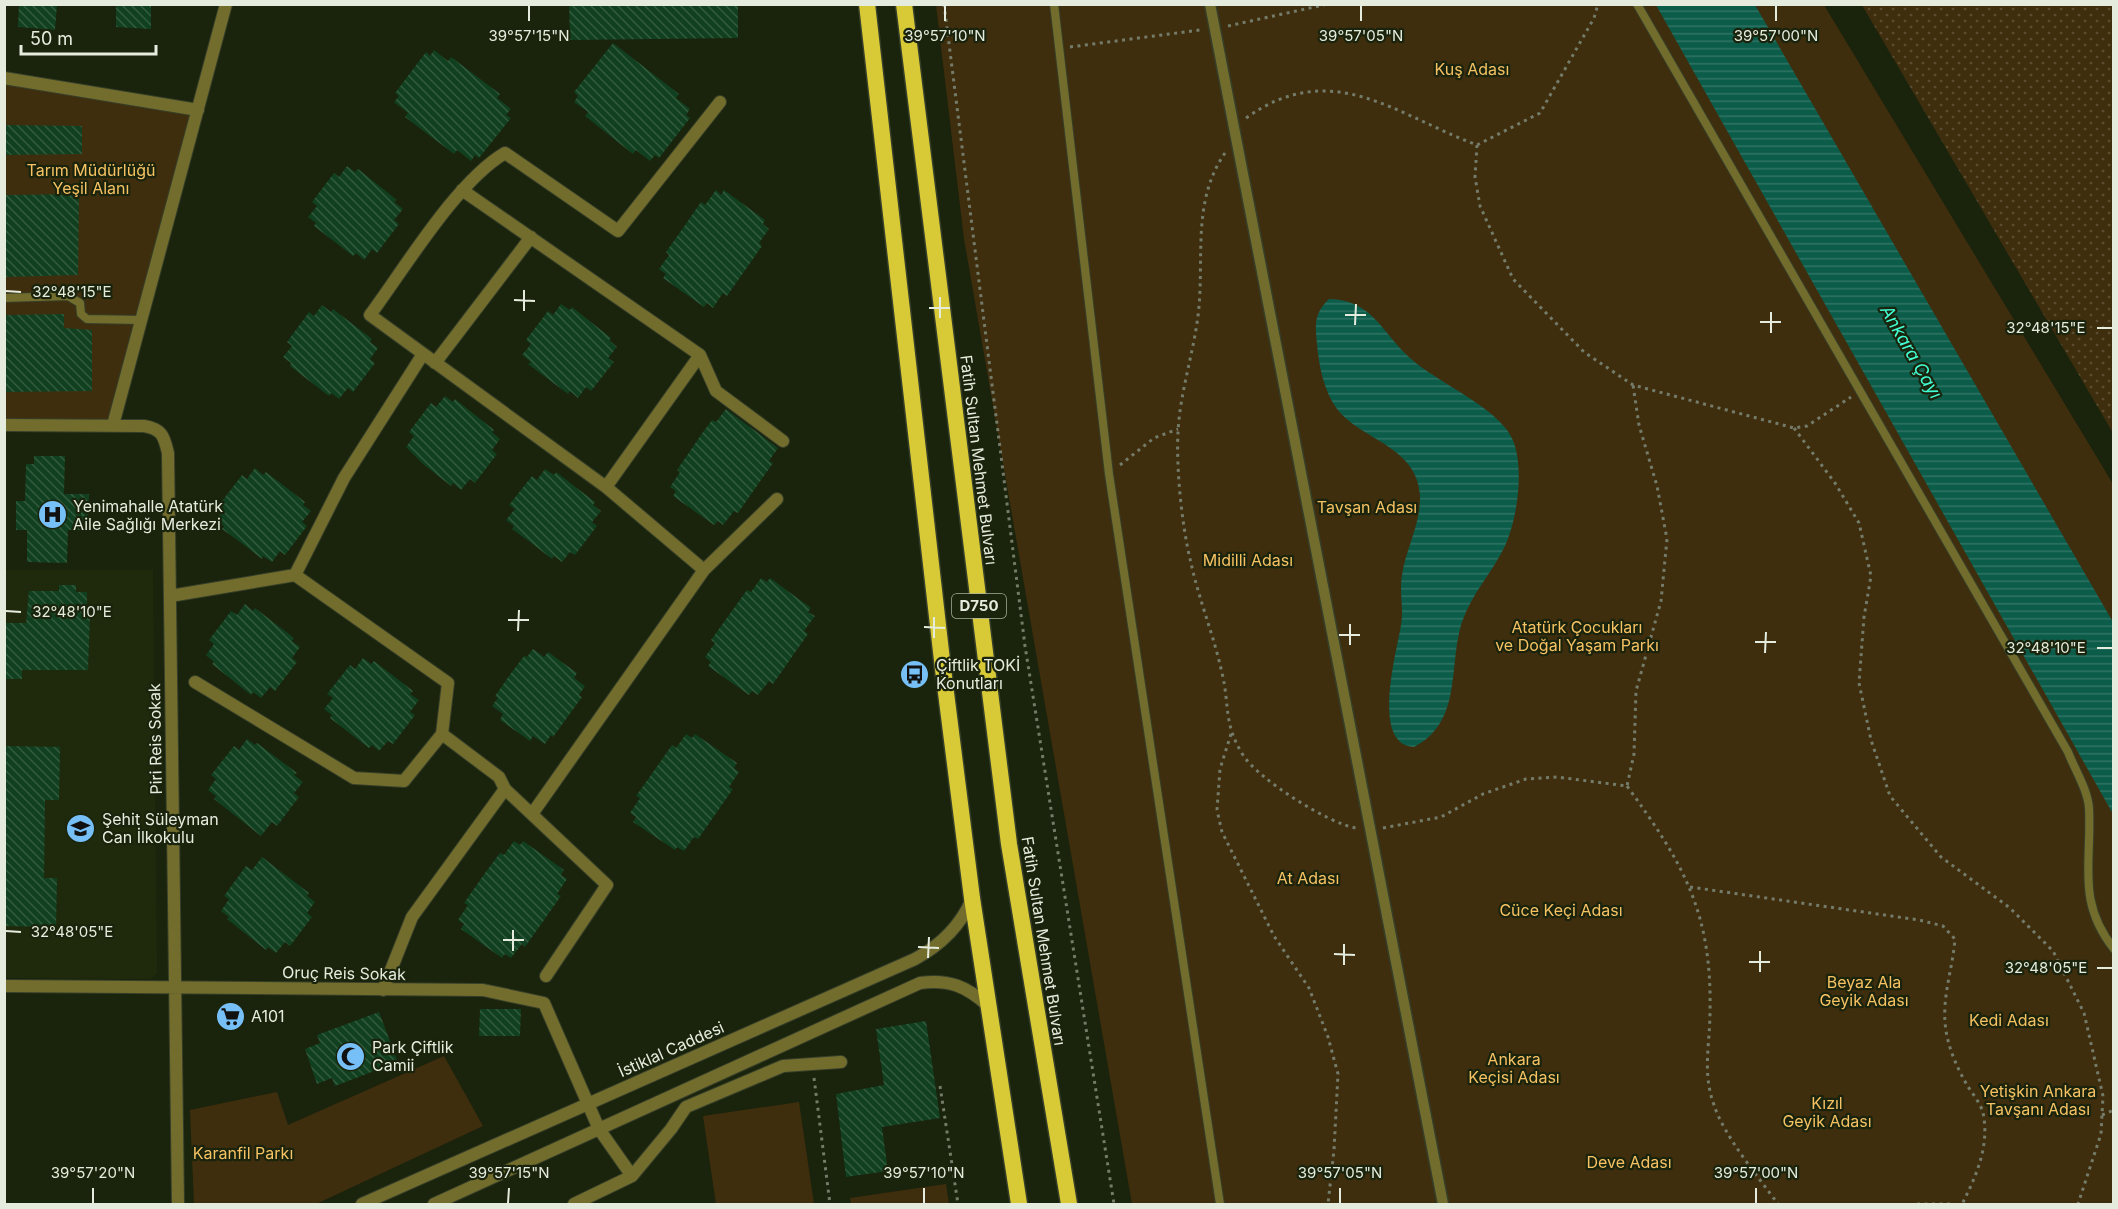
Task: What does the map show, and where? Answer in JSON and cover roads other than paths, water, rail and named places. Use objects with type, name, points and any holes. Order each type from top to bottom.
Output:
[{"type":"highway","name":"D750","points":[[867,4],[943,669],[972,898],[1019,1204]]},
{"type":"highway","name":"Fatih Sultan Mehmet Bulvarı","points":[[904,4],[1009,844],[1069,1204]]},
{"type":"street","points":[[112,425],[226,4]]},
{"type":"street","points":[[1210,4],[1443,1204]]},
{"type":"street","points":[[4,78],[198,110]]},
{"type":"street","points":[[704,570],[606,487],[370,315],[462,190],[494,159],[505,153],[618,231],[720,102]]},
{"type":"street","points":[[462,190],[700,355],[716,391],[783,441]]},
{"type":"street","points":[[435,363],[531,237]]},
{"type":"street","points":[[295,575],[344,478],[423,354]]},
{"type":"street","points":[[606,487],[700,355]]},
{"type":"street","name":"Piri Reis Sokak","points":[[4,426],[144,426],[156,428],[162,433],[168,453],[177,1204]]},
{"type":"street","points":[[532,814],[704,570],[777,500]]},
{"type":"street","points":[[170,596],[295,575],[448,683],[442,734],[404,781],[354,778],[195,682]]},
{"type":"street","points":[[442,734],[499,777],[505,789],[607,885],[546,976]]},
{"type":"street","points":[[382,990],[412,917],[505,789]]},
{"type":"street","name":"İstiklal Caddesi","points":[[362,1204],[934,949],[956,927],[972,898]]},
{"type":"street","points":[[434,1204],[920,983],[936,980],[952,982],[968,989],[988,1005]]},
{"type":"street","name":"Oruç Reis Sokak","points":[[4,986],[483,990],[544,1003],[599,1129],[632,1176]]},
{"type":"street","points":[[574,1204],[632,1176],[686,1107],[783,1066],[841,1062]]},
{"type":"lane","points":[[1054,4],[1109,474],[1220,1204]]},
{"type":"lane","points":[[1637,4],[2068,752],[2089,805],[2088,891],[2099,931],[2114,949]]},
{"type":"lane","points":[[4,298],[68,296],[80,303],[81,314],[87,320],[141,320]]},
{"type":"water","name":"Ankara Çayı","points":[[1656,5],[1755,5],[2113,622],[2113,814]]},
{"type":"water","points":[[1329,299],[1344,301],[1366,311],[1410,358],[1497,419],[1514,443],[1517,455],[1518,495],[1509,535],[1500,556],[1471,602],[1462,622],[1447,708],[1440,723],[1430,736],[1414,747],[1401,742],[1393,731],[1389,714],[1392,674],[1402,619],[1402,575],[1420,506],[1417,479],[1399,454],[1347,420],[1337,409],[1325,387],[1316,331],[1318,314]]},
{"type":"place","name":"Yenimahalle Atatürk Aile Sağlığı Merkezi","points":[[52,515]]},
{"type":"place","name":"Çiftlik TOKİ Konutları","points":[[915,674]]},
{"type":"place","name":"Şehit Süleyman Can İlkokulu","points":[[81,828]]},
{"type":"place","name":"A101","points":[[230,1016]]},
{"type":"place","name":"Park Çiftlik Camii","points":[[351,1056]]},
{"type":"park label","name":"Kuş Adası","points":[[1472,69]]},
{"type":"park label","name":"Tarım Müdürlüğü Yeşil Alanı","points":[[91,179]]},
{"type":"park label","name":"Tavşan Adası","points":[[1367,507]]},
{"type":"park label","name":"Midilli Adası","points":[[1248,560]]},
{"type":"park label","name":"Atatürk Çocukları ve Doğal Yaşam Parkı","points":[[1577,636]]},
{"type":"park label","name":"At Adası","points":[[1308,878]]},
{"type":"park label","name":"Cüce Keçi Adası","points":[[1561,910]]},
{"type":"park label","name":"Beyaz Ala Geyik Adası","points":[[1864,991]]},
{"type":"park label","name":"Kedi Adası","points":[[2009,1020]]},
{"type":"park label","name":"Ankara Keçisi Adası","points":[[1514,1068]]},
{"type":"park label","name":"Yetişkin Ankara Tavşanı Adası","points":[[2038,1100]]},
{"type":"park label","name":"Kızıl Geyik Adası","points":[[1827,1112]]},
{"type":"park label","name":"Karanfil Parkı","points":[[243,1153]]},
{"type":"park label","name":"Deve Adası","points":[[1629,1162]]}]
